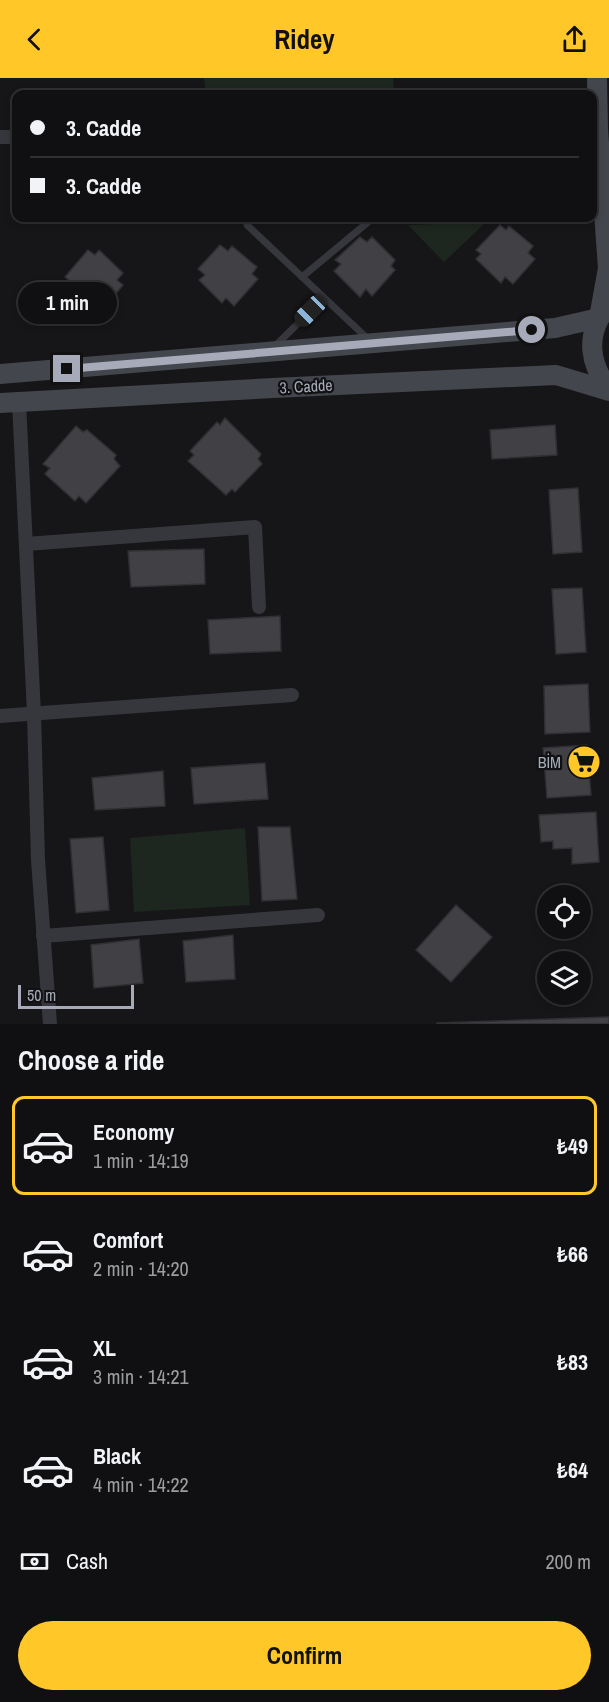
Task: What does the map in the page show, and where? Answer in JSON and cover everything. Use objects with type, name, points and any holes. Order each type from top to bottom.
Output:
[{"type":"main road","points":[[597,114],[608,268],[604,312],[592,337],[592,357],[598,376],[609,390]]},
{"type":"main road","points":[[0,375],[555,328],[604,312]]},
{"type":"main road","name":"3. Cadde","points":[[10,403],[556,375],[609,390]]},
{"type":"street","points":[[10,403],[26,544],[38,860],[50,1024]]},
{"type":"street","points":[[26,544],[255,527],[259,607]]},
{"type":"street","points":[[0,716],[292,695]]},
{"type":"street","points":[[43,936],[318,915]]},
{"type":"lane","points":[[247,222],[247,225],[373,344]]},
{"type":"lane","points":[[302,277],[368,222]]},
{"type":"lane","points":[[269,352],[324,297]]},
{"type":"shaded area","points":[[204,78],[393,78],[394,90],[206,90]]},
{"type":"shaded area","points":[[486,222],[444,262],[408,225]]},
{"type":"shaded area","points":[[245,828],[250,905],[134,912],[130,838]]},
{"type":"building","points":[[500,225],[506,230],[509,226],[533,246],[528,253],[535,259],[513,284],[505,277],[501,283],[476,259],[481,254],[476,250]]},
{"type":"building","points":[[360,237],[367,242],[372,237],[395,260],[391,266],[395,270],[372,296],[366,289],[360,297],[334,271],[341,264],[335,260]]},
{"type":"building","points":[[220,245],[228,251],[232,246],[257,267],[252,274],[258,279],[234,306],[226,298],[222,303],[199,280],[205,275],[198,269]]},
{"type":"building","points":[[88,250],[95,255],[99,250],[123,273],[117,280],[123,285],[100,312],[95,306],[90,312],[65,287],[70,281],[65,277]]},
{"type":"building","points":[[225,418],[261,454],[258,459],[262,464],[235,492],[232,489],[226,495],[188,461],[194,455],[190,451],[217,422],[220,425]]},
{"type":"building","points":[[555,425],[557,455],[492,459],[490,430]]},
{"type":"building","points":[[76,426],[83,432],[87,430],[116,455],[114,459],[120,466],[86,503],[79,496],[75,501],[45,474],[50,468],[43,464]]},
{"type":"building","points":[[578,488],[582,552],[553,554],[549,490]]},
{"type":"building","points":[[204,549],[205,584],[131,587],[128,551]]},
{"type":"building","points":[[582,588],[586,652],[556,654],[552,589]]},
{"type":"building","points":[[280,616],[281,651],[210,654],[208,620]]},
{"type":"building","points":[[588,684],[590,732],[545,734],[544,686]]},
{"type":"building","points":[[587,745],[591,795],[547,798],[543,748]]},
{"type":"building","points":[[265,763],[268,799],[194,804],[191,768]]},
{"type":"building","points":[[163,771],[165,806],[95,810],[92,778]]},
{"type":"building","points":[[596,812],[599,862],[572,864],[572,848],[553,849],[553,841],[541,842],[539,815]]},
{"type":"building","points":[[258,827],[290,827],[297,899],[262,901]]},
{"type":"building","points":[[103,837],[109,910],[76,913],[70,839]]},
{"type":"building","points":[[456,905],[492,937],[451,982],[416,950]]},
{"type":"building","points":[[233,935],[235,979],[186,982],[183,941]]},
{"type":"building","points":[[139,939],[143,983],[94,988],[91,945]]},
{"type":"building","points":[[609,1017],[609,1024],[437,1024],[437,1023]]},
{"type":"place","name":"BİM","points":[[584,762]]},
{"type":"route","points":[[67,369],[532,330]]}]
